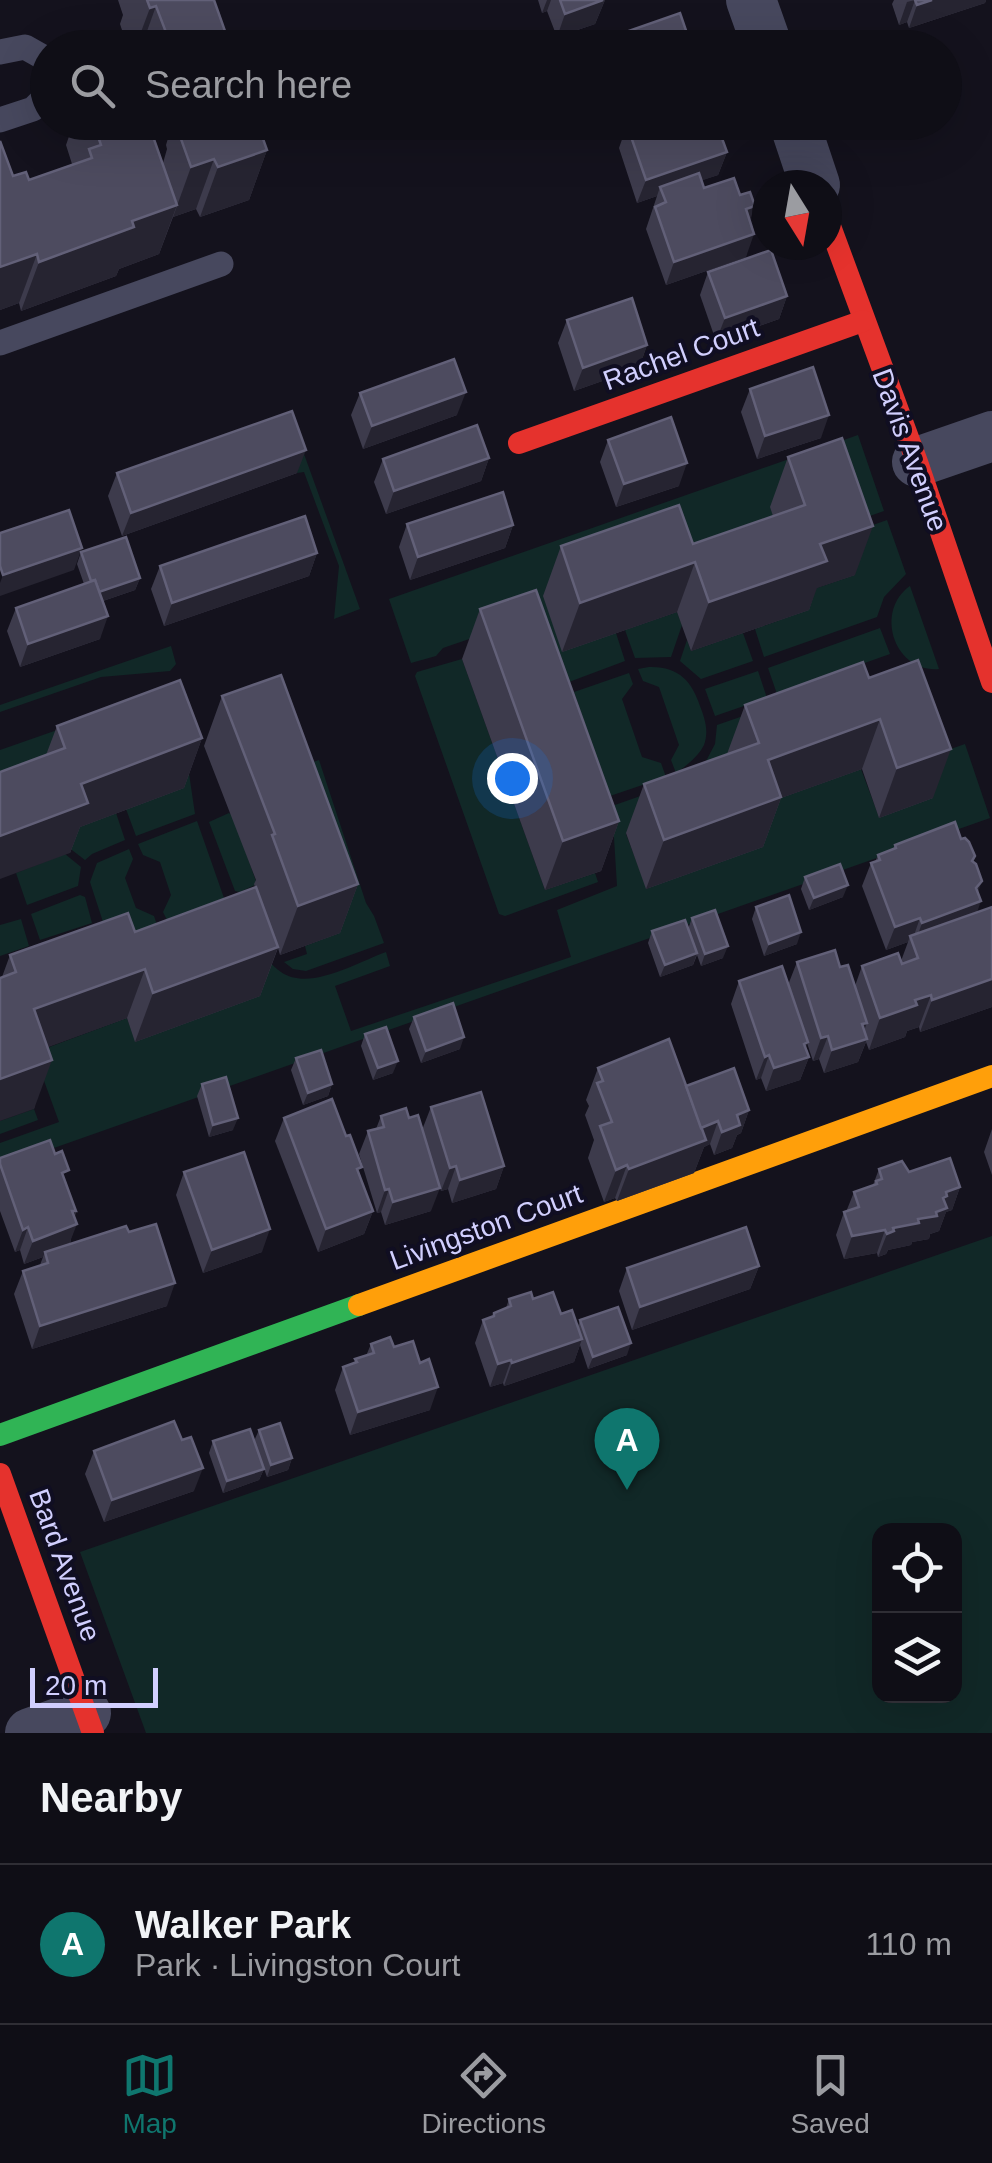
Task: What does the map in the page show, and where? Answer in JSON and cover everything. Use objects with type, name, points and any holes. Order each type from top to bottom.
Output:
[{"type":"street","points":[[751,0],[762,30]]},
{"type":"street","points":[[800,140],[811,170]]},
{"type":"street","name":"Davis Avenue","points":[[841,260],[992,682]]},
{"type":"street","name":"Rachel Court","points":[[519,443],[862,321]]},
{"type":"street","points":[[916,462],[992,436]]},
{"type":"street","name":"Livingston Court","points":[[0,1435],[992,1076]]},
{"type":"street","name":"Bard Avenue","points":[[0,1474],[90,1723]]},
{"type":"street","points":[[30,1733],[90,1723]]},
{"type":"lane","points":[[0,52],[25,47],[30,50]]},
{"type":"lane","points":[[0,120],[30,110]]},
{"type":"lane","points":[[0,342],[220,264]]},
{"type":"green space","points":[[295,429],[360,609],[334,619],[339,566],[304,472],[297,473]]},
{"type":"green space","points":[[858,435],[884,511],[838,527],[616,633],[625,661],[569,682],[522,621],[411,663],[389,599]]},
{"type":"green space","points":[[887,520],[906,574],[884,597],[877,617],[764,657],[755,629],[808,610],[802,593],[855,575],[842,536]]},
{"type":"green space","points":[[910,586],[939,669],[923,668],[910,661],[894,638],[893,610]]},
{"type":"green space","points":[[677,612],[682,625],[671,657],[635,658],[625,630]]},
{"type":"green space","points":[[880,628],[890,654],[777,694],[768,668]]},
{"type":"green space","points":[[743,633],[753,661],[701,679],[680,661],[687,640],[691,651]]},
{"type":"green space","points":[[171,646],[176,664],[170,671],[101,677],[0,712],[0,705]]},
{"type":"green space","points":[[462,659],[545,890],[595,873],[598,882],[505,916],[499,914],[415,676],[417,672]]},
{"type":"green space","points":[[638,669],[668,669],[682,677],[693,689],[705,720],[704,745],[676,773],[671,760],[679,745],[659,687],[643,681]]},
{"type":"green space","points":[[758,671],[767,698],[715,716],[705,689]]},
{"type":"green space","points":[[629,673],[633,684],[622,699],[642,757],[661,763],[666,777],[610,796],[574,692]]},
{"type":"green space","points":[[769,707],[780,735],[705,763],[715,744],[717,725]]},
{"type":"green space","points":[[103,714],[186,753],[195,814],[136,836],[126,809],[0,815],[0,750]]},
{"type":"green space","points":[[965,744],[990,818],[0,1167],[0,1143],[59,1122],[43,1078],[28,1055],[127,1018],[136,1042],[236,916],[268,961],[292,977],[319,977],[386,952],[390,966],[335,986],[351,1031],[571,957],[557,910],[617,886],[612,806],[669,786],[626,834],[647,889],[750,809],[861,769],[879,817],[919,760]]},
{"type":"green space","points":[[319,760],[366,903],[384,943],[306,971],[293,969],[284,962],[307,954],[305,946],[339,933],[281,773]]},
{"type":"green space","points":[[116,813],[125,840],[85,860],[68,847],[63,833]]},
{"type":"green space","points":[[229,813],[257,884],[240,892],[235,891],[209,822]]},
{"type":"green space","points":[[197,821],[224,898],[167,920],[163,912],[171,895],[160,862],[143,855],[138,844]]},
{"type":"green space","points":[[129,849],[133,859],[125,878],[136,908],[154,916],[157,925],[129,935],[104,925],[90,882],[97,863]]},
{"type":"green space","points":[[65,854],[81,867],[78,886],[27,905],[16,873]]},
{"type":"green space","points":[[80,895],[85,897],[92,923],[40,940],[31,914]]},
{"type":"green space","points":[[21,919],[29,946],[0,956],[0,925]]},
{"type":"green space","points":[[34,1109],[38,1120],[0,1134],[0,1121]]},
{"type":"green space","points":[[992,1236],[992,1733],[146,1733],[80,1552]]},
{"type":"building","points":[[147,0],[214,0],[225,30],[165,30],[156,6],[150,8]]},
{"type":"building","points":[[560,0],[603,0],[565,14]]},
{"type":"building","points":[[680,13],[686,30],[631,30]]},
{"type":"building","points":[[99,140],[154,140],[177,205],[132,221],[134,227],[39,262],[37,254],[0,267],[0,141],[13,176],[26,172],[29,180],[92,158],[89,149],[101,145]]},
{"type":"building","points":[[181,140],[263,140],[267,150],[218,167],[214,159],[191,167]]},
{"type":"building","points":[[632,140],[723,140],[727,152],[646,180]]},
{"type":"building","points":[[699,173],[704,188],[734,178],[740,195],[750,192],[752,198],[752,207],[746,209],[752,235],[674,262],[655,207],[666,202],[660,187]]},
{"type":"building","points":[[752,257],[752,260],[774,260],[787,296],[725,318],[708,272]]},
{"type":"building","points":[[632,298],[647,345],[583,368],[567,320]]},
{"type":"building","points":[[454,359],[466,392],[372,426],[360,393]]},
{"type":"building","points":[[813,367],[829,415],[765,436],[750,389]]},
{"type":"building","points":[[292,411],[306,450],[131,513],[117,473]]},
{"type":"building","points":[[671,417],[687,463],[624,484],[608,440]]},
{"type":"building","points":[[477,425],[489,458],[394,491],[383,459]]},
{"type":"building","points":[[842,438],[873,526],[820,544],[827,561],[709,602],[695,562],[580,603],[561,546],[679,505],[693,544],[805,505],[788,457]]},
{"type":"building","points":[[503,492],[513,525],[418,557],[407,524]]},
{"type":"building","points":[[69,510],[82,548],[3,575],[0,533]]},
{"type":"building","points":[[305,516],[317,553],[172,603],[160,566]]},
{"type":"building","points":[[126,537],[140,578],[99,592],[81,552]]},
{"type":"building","points":[[95,580],[108,616],[28,644],[16,608]]},
{"type":"building","points":[[536,590],[619,821],[563,841],[480,609]]},
{"type":"building","points":[[918,660],[951,749],[897,768],[880,719],[768,760],[781,797],[664,840],[644,784],[759,743],[745,705],[863,662],[869,678]]},
{"type":"building","points":[[281,675],[358,884],[298,906],[222,696]]},
{"type":"building","points":[[180,680],[202,738],[81,784],[88,803],[0,836],[0,772],[65,748],[57,726]]},
{"type":"building","points":[[955,822],[961,839],[969,842],[975,856],[972,861],[982,881],[976,888],[981,901],[922,923],[920,918],[895,927],[871,863],[895,845]]},
{"type":"building","points":[[840,864],[848,885],[814,898],[805,877]]},
{"type":"building","points":[[256,887],[278,947],[153,993],[145,969],[34,1009],[52,1060],[0,1079],[0,978],[16,972],[10,955],[128,913],[135,932]]},
{"type":"building","points":[[789,895],[801,932],[769,944],[756,907]]},
{"type":"building","points":[[992,907],[992,979],[932,1000],[931,995],[915,1000],[917,1005],[880,1018],[862,966],[898,953],[902,964],[918,958],[910,936]]},
{"type":"building","points":[[715,910],[728,946],[705,954],[692,918]]},
{"type":"building","points":[[685,920],[697,953],[665,965],[652,931]]},
{"type":"building","points":[[835,950],[840,967],[848,965],[867,1023],[862,1024],[867,1039],[832,1050],[828,1036],[821,1038],[797,962]]},
{"type":"building","points":[[782,966],[808,1042],[804,1044],[809,1057],[774,1068],[769,1055],[765,1057],[739,981]]},
{"type":"building","points":[[453,1003],[464,1037],[426,1051],[414,1017]]},
{"type":"building","points":[[386,1027],[398,1061],[378,1068],[365,1034]]},
{"type":"building","points":[[669,1039],[706,1140],[629,1169],[627,1165],[616,1170],[600,1126],[612,1122],[597,1083],[603,1081],[598,1068]]},
{"type":"building","points":[[321,1050],[332,1084],[308,1093],[296,1058]]},
{"type":"building","points":[[734,1068],[749,1110],[737,1115],[740,1125],[722,1132],[718,1121],[701,1128],[686,1086]]},
{"type":"building","points":[[226,1077],[238,1118],[213,1125],[202,1084]]},
{"type":"building","points":[[481,1092],[504,1166],[460,1180],[456,1166],[450,1168],[431,1107]]},
{"type":"building","points":[[332,1099],[362,1167],[357,1169],[373,1211],[326,1229],[284,1118]]},
{"type":"building","points":[[406,1108],[409,1118],[418,1115],[440,1188],[393,1202],[389,1189],[385,1190],[368,1131],[384,1127],[381,1116]]},
{"type":"building","points":[[50,1140],[55,1154],[62,1151],[69,1170],[62,1173],[77,1224],[33,1241],[28,1227],[23,1230],[0,1158]]},
{"type":"building","points":[[244,1152],[270,1229],[212,1250],[184,1172]]},
{"type":"building","points":[[950,1158],[960,1187],[946,1192],[943,1198],[947,1208],[936,1212],[937,1216],[893,1228],[887,1234],[885,1230],[852,1236],[844,1212],[859,1207],[854,1192],[882,1179],[879,1169],[902,1161],[909,1172]]},
{"type":"building","points":[[156,1224],[175,1283],[40,1326],[23,1271],[48,1263],[45,1252],[126,1226],[129,1232]]},
{"type":"building","points":[[746,1227],[759,1266],[640,1307],[627,1268]]},
{"type":"building","points":[[531,1292],[533,1299],[553,1292],[561,1314],[572,1310],[582,1339],[512,1363],[511,1360],[498,1364],[483,1320],[511,1306],[509,1299]]},
{"type":"building","points":[[618,1307],[631,1343],[593,1357],[580,1320]]},
{"type":"building","points":[[390,1337],[394,1347],[413,1341],[420,1363],[429,1359],[438,1387],[358,1412],[343,1367],[374,1353],[371,1344]]},
{"type":"building","points":[[174,1421],[182,1440],[191,1437],[203,1468],[112,1500],[94,1451]]},
{"type":"building","points":[[280,1423],[292,1458],[271,1465],[259,1430]]},
{"type":"building","points":[[250,1429],[264,1469],[227,1481],[213,1441]]},
{"type":"traffic: fast","points":[[0,1435],[359,1305]]},
{"type":"traffic: slow","points":[[359,1305],[992,1076]]},
{"type":"traffic: jam","points":[[842,259],[992,682]]},
{"type":"traffic: jam","points":[[519,443],[863,321]]},
{"type":"traffic: jam","points":[[0,1474],[93,1733]]},
{"type":"place","name":"Walker Park","points":[[627,1490]]}]
